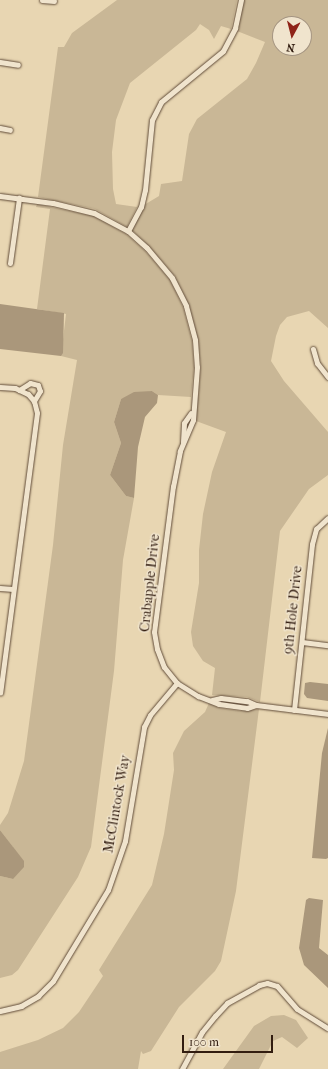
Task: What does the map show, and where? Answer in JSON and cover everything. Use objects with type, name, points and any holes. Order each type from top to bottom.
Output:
[{"type":"street","points":[[42,0],[54,2]]},
{"type":"street","points":[[128,231],[141,207],[152,120],[161,102],[223,51],[235,28],[241,0]]},
{"type":"street","points":[[0,62],[18,65]]},
{"type":"street","points":[[0,128],[10,130]]},
{"type":"street","name":"Crabapple Drive","points":[[0,196],[53,203],[94,213],[128,231],[147,248],[172,278],[186,306],[195,340],[197,367],[191,425],[183,442],[173,486],[154,632],[156,649],[164,667],[177,683],[198,696],[212,700],[221,698],[247,701],[256,705],[328,714]]},
{"type":"street","points":[[10,263],[19,198]]},
{"type":"street","points":[[313,349],[317,363],[328,377]]},
{"type":"street","points":[[0,693],[36,419],[34,401],[40,391],[38,385],[30,383],[19,390]]},
{"type":"street","points":[[0,386],[19,390],[34,401]]},
{"type":"street","name":"9th Hole Drive","points":[[294,710],[312,544],[316,530],[328,518]]},
{"type":"street","points":[[0,588],[13,589]]},
{"type":"street","points":[[302,642],[328,645]]},
{"type":"street","name":"McClintock Way","points":[[0,1011],[21,1006],[38,996],[53,981],[108,890],[125,841],[144,727],[150,715],[177,683]]},
{"type":"street","points":[[182,1069],[202,1032],[215,1016],[227,1004],[259,985],[267,983],[277,986],[298,1009],[328,1028]]},
{"type":"shaded area","points":[[117,0],[237,0],[231,29],[221,26],[214,39],[209,30],[200,24],[196,30],[130,83],[116,120],[112,152],[113,189],[116,204],[137,207],[127,227],[95,209],[38,197],[58,47],[64,47],[72,33]]},
{"type":"shaded area","points":[[244,0],[328,0],[328,328],[309,311],[287,317],[280,325],[276,336],[271,361],[284,381],[328,432],[328,475],[309,489],[280,531],[260,702],[247,697],[212,695],[215,668],[203,661],[193,646],[191,632],[199,583],[199,550],[203,514],[212,472],[226,432],[196,421],[201,367],[198,339],[189,305],[175,276],[149,246],[132,230],[144,205],[159,196],[161,184],[182,181],[189,134],[197,119],[247,79],[265,42],[237,31]]},
{"type":"shaded area","points":[[37,204],[93,216],[126,234],[145,251],[170,280],[183,307],[192,341],[194,367],[191,397],[158,395],[152,391],[121,399],[114,422],[121,443],[110,475],[126,496],[134,498],[123,560],[114,671],[91,847],[78,877],[18,970],[12,975],[0,978],[0,876],[13,879],[13,847],[0,830],[0,825],[8,813],[24,761],[53,545],[63,445],[77,360],[61,356],[66,314],[37,309],[50,209],[36,207]]},
{"type":"shaded area","points":[[0,304],[64,313],[63,353],[61,356],[0,349]]},
{"type":"shaded area","points":[[152,391],[158,395],[157,403],[145,417],[138,447],[134,498],[126,496],[110,475],[121,443],[114,422],[121,399],[134,392]]},
{"type":"shaded area","points":[[310,682],[328,684],[328,701],[307,698],[304,694],[305,683]]},
{"type":"shaded area","points":[[209,703],[219,708],[240,711],[259,709],[236,891],[221,961],[215,971],[179,1007],[151,1051],[143,1054],[141,1051],[138,1069],[0,1069],[0,1052],[38,1040],[63,1028],[79,1012],[103,976],[99,970],[152,885],[164,834],[174,770],[173,753],[184,731],[205,712]]},
{"type":"shaded area","points":[[328,728],[328,858],[326,859],[312,858],[322,753]]},
{"type":"shaded area","points":[[0,830],[24,861],[24,867],[13,879],[0,876]]},
{"type":"shaded area","points":[[309,898],[323,900],[319,948],[328,955],[328,988],[304,965],[299,948],[306,900]]},
{"type":"shaded area","points":[[284,1015],[296,1020],[308,1038],[297,1048],[282,1037],[273,1041],[259,1069],[223,1069],[254,1026],[271,1016]]}]
